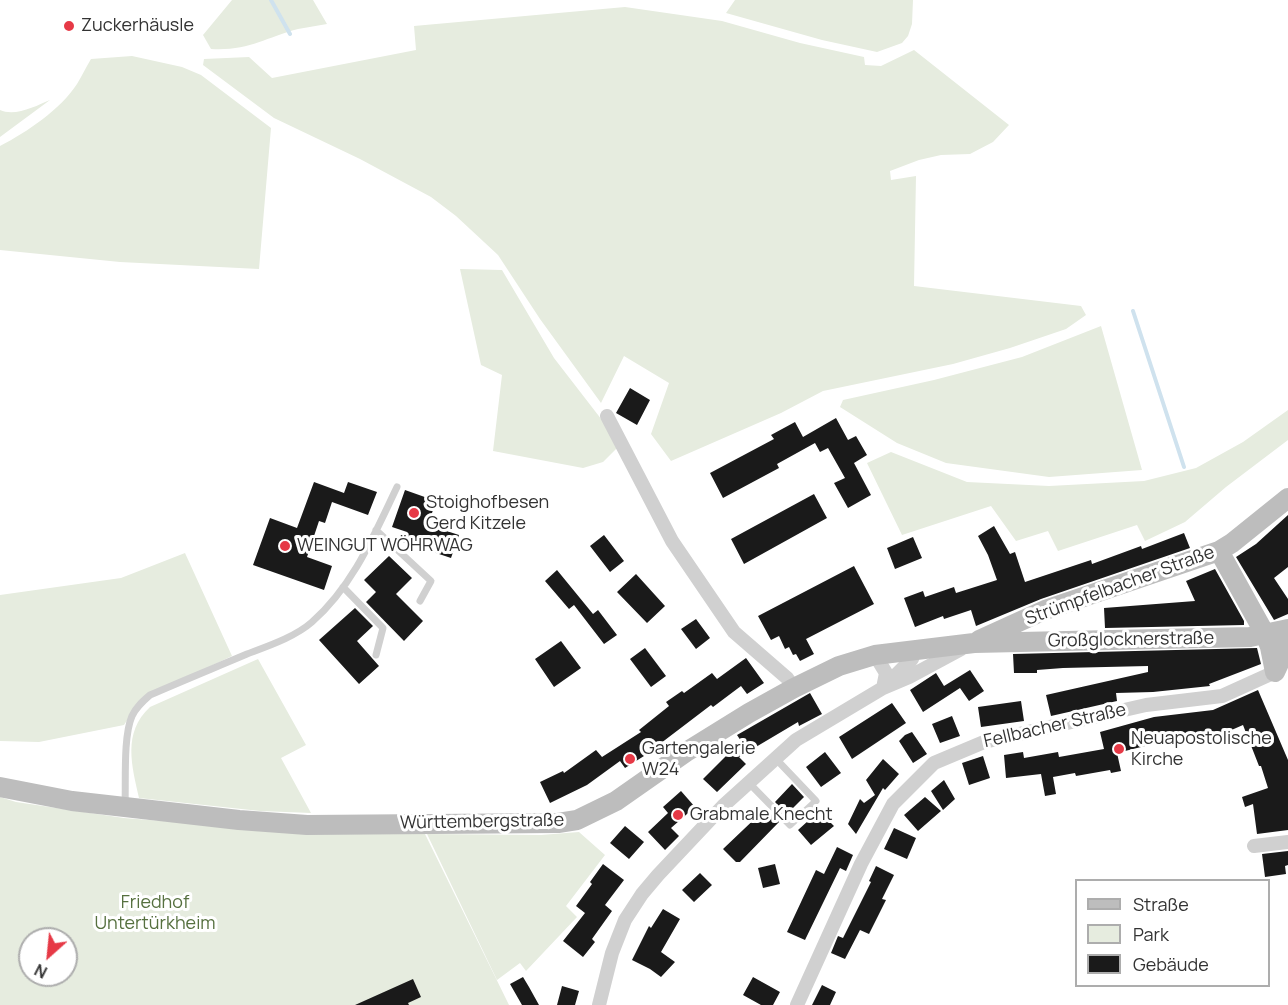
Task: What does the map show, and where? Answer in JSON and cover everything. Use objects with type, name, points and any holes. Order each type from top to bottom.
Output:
[{"type":"street","points":[[607,416],[672,541],[734,632],[787,678],[794,688]]},
{"type":"street","name":"Strümpfelbacher Straße","points":[[974,643],[1045,610],[1219,551],[1288,498]]},
{"type":"street","points":[[1219,551],[1264,634],[1270,647],[1275,672]]},
{"type":"street","points":[[1044,642],[1037,634],[1036,624],[1038,617],[1045,610]]},
{"type":"street","name":"Großglocknerstraße","points":[[974,643],[1250,637],[1288,629]]},
{"type":"street","points":[[599,1005],[612,952],[626,920],[642,894],[715,815],[796,740],[883,688],[974,643]]},
{"type":"street","name":"Württembergstraße","points":[[0,787],[72,801],[249,821],[307,825],[540,824],[577,820],[616,801],[686,752],[749,713],[839,666],[875,655],[974,643]]},
{"type":"street","points":[[1275,672],[1288,644]]},
{"type":"street","points":[[883,688],[912,659],[915,649]]},
{"type":"street","points":[[875,655],[886,673],[883,688]]},
{"type":"street","name":"Fellbacher Straße","points":[[797,1005],[861,864],[893,804],[934,763],[984,742],[1146,705],[1222,696],[1275,672]]},
{"type":"street","points":[[1254,846],[1288,842]]},
{"type":"lane","points":[[125,807],[128,731],[132,716],[139,704],[150,695],[280,641],[310,624],[330,604],[368,548],[397,487]]},
{"type":"lane","points":[[376,530],[431,581],[420,601]]},
{"type":"lane","points":[[343,586],[383,628],[376,655]]},
{"type":"lane","points":[[749,783],[790,825],[816,801],[776,759]]},
{"type":"green space","points":[[232,0],[313,0],[327,24],[298,29],[246,46],[211,49],[203,35]]},
{"type":"green space","points":[[735,0],[913,0],[912,24],[908,36],[902,43],[877,52],[822,40],[726,13]]},
{"type":"green space","points":[[625,7],[722,21],[800,43],[864,57],[865,65],[881,66],[914,50],[1009,125],[993,142],[970,154],[941,155],[919,160],[890,171],[891,180],[916,176],[914,286],[1081,306],[1086,315],[1066,329],[1010,348],[953,364],[823,391],[781,413],[671,461],[651,434],[669,383],[624,356],[601,403],[540,319],[498,255],[456,216],[431,197],[360,159],[274,118],[203,65],[204,59],[249,57],[272,78],[416,50],[414,26]]},
{"type":"green space","points":[[132,56],[182,67],[201,75],[271,128],[259,269],[120,262],[0,250],[0,146],[32,127],[62,103],[77,84],[91,59]]},
{"type":"green space","points":[[50,100],[0,137],[0,110],[19,111]]},
{"type":"green space","points":[[460,269],[502,270],[554,358],[605,424],[618,447],[603,462],[583,468],[493,451],[502,375],[481,365]]},
{"type":"green space","points":[[1101,326],[1142,470],[1049,477],[946,463],[897,443],[840,407],[843,400],[934,380],[1022,357]]},
{"type":"green space","points":[[1288,410],[1288,440],[1226,487],[1185,522],[1145,541],[1137,525],[1058,551],[1048,531],[1016,541],[991,506],[902,535],[867,463],[891,452],[967,482],[1049,486],[1144,481],[1196,468],[1243,442]]},
{"type":"green space","points":[[185,553],[232,656],[141,699],[124,725],[39,742],[0,741],[0,595],[121,578]]},
{"type":"green space","points":[[258,659],[306,745],[281,758],[311,813],[260,811],[139,798],[131,750],[135,728],[141,717],[150,707]]},
{"type":"green space","name":"Friedhof Untertürkheim","points":[[0,797],[16,802],[124,818],[328,834],[425,834],[509,1005],[0,1005]]},
{"type":"green space","points":[[579,832],[605,855],[566,906],[577,917],[526,971],[520,963],[497,980],[427,834],[541,835]]},
{"type":"building","points":[[630,388],[650,400],[637,425],[616,413]]},
{"type":"building","points":[[836,418],[848,440],[856,436],[867,455],[854,463],[871,495],[848,508],[834,483],[845,478],[828,448],[820,452],[815,443],[777,464],[779,468],[723,498],[710,473],[774,439],[771,435],[795,422],[803,437]]},
{"type":"building","name":"WEINGUT WÖHRWAG","points":[[314,482],[344,493],[348,482],[377,492],[368,515],[332,502],[325,523],[319,521],[307,557],[332,566],[324,590],[253,565],[270,518],[297,528]]},
{"type":"building","name":"Stoighofbesen Gerd Kitzele","points":[[405,490],[436,501],[428,525],[459,535],[451,558],[403,542],[407,532],[392,527]]},
{"type":"building","points":[[814,494],[827,518],[744,564],[731,539]]},
{"type":"building","points":[[1288,515],[1288,567],[1274,578],[1288,599],[1288,614],[1274,620],[1236,557],[1256,544]]},
{"type":"building","points":[[994,526],[1010,554],[1015,552],[1025,582],[1091,560],[1092,564],[1141,546],[1142,549],[1184,533],[1190,548],[1041,599],[976,626],[971,610],[944,619],[943,616],[915,627],[904,598],[923,591],[925,597],[954,587],[956,593],[997,580],[978,536]]},
{"type":"building","points":[[604,535],[624,561],[610,572],[590,546]]},
{"type":"building","points":[[913,537],[922,558],[895,569],[887,548]]},
{"type":"building","points":[[389,556],[412,578],[396,594],[423,621],[404,641],[366,602],[376,592],[364,580]]},
{"type":"building","points":[[854,566],[874,604],[806,639],[814,654],[800,661],[789,647],[785,649],[779,636],[771,640],[758,616]]},
{"type":"building","points":[[1215,569],[1244,621],[1244,625],[1105,628],[1104,608],[1195,601],[1186,581]]},
{"type":"building","points":[[557,570],[593,614],[598,610],[617,635],[604,644],[574,605],[569,609],[545,581]]},
{"type":"building","points":[[636,574],[665,606],[647,623],[617,592]]},
{"type":"building","points":[[355,608],[373,626],[357,641],[379,666],[359,684],[319,640]]},
{"type":"building","points":[[696,619],[710,638],[696,649],[681,629]]},
{"type":"building","points":[[561,641],[581,668],[554,687],[535,659]]},
{"type":"building","points":[[645,648],[666,676],[651,687],[630,659]]},
{"type":"building","points":[[1257,648],[1261,664],[1209,684],[1210,686],[1116,693],[1117,701],[1051,716],[1046,695],[1148,672],[1148,666],[1063,668],[1037,670],[1037,673],[1014,673],[1013,654]]},
{"type":"building","points":[[746,658],[764,683],[747,694],[741,686],[713,707],[711,705],[625,768],[620,761],[587,785],[550,803],[540,782],[563,771],[564,773],[596,750],[602,757],[641,732],[639,730],[669,706],[666,702],[682,691],[684,693],[712,673],[717,679]]},
{"type":"building","points":[[970,670],[984,691],[969,701],[960,688],[923,712],[910,690],[936,673],[944,686]]},
{"type":"building","points":[[1258,690],[1288,760],[1288,830],[1257,834],[1253,804],[1245,807],[1242,797],[1268,788],[1243,725],[1220,735],[1218,731],[1148,741],[1149,745],[1117,753],[1121,771],[1111,773],[1110,770],[1076,776],[1075,773],[1053,777],[1056,794],[1045,796],[1041,774],[1006,778],[1004,755],[1023,752],[1024,758],[1058,752],[1059,757],[1104,749],[1100,732],[1154,717],[1213,710]]},
{"type":"building","points":[[810,693],[822,714],[799,726],[798,722],[739,757],[746,764],[717,792],[703,779],[741,741],[737,735]]},
{"type":"building","points":[[1021,701],[1024,721],[981,727],[978,707]]},
{"type":"building","points":[[892,703],[906,723],[852,759],[839,737]]},
{"type":"building","points":[[952,716],[960,736],[940,743],[932,724]]},
{"type":"building","points":[[912,732],[927,754],[913,763],[899,741]]},
{"type":"building","points":[[825,752],[841,773],[821,787],[806,767]]},
{"type":"building","points":[[983,756],[990,778],[969,785],[962,763]]},
{"type":"building","points":[[883,759],[899,774],[885,790],[883,788],[856,834],[848,824],[860,799],[864,803],[875,795],[866,780]]},
{"type":"building","points":[[944,780],[955,799],[943,810],[931,791]]},
{"type":"building","points":[[792,784],[804,797],[787,814],[775,802]]},
{"type":"building","points":[[681,791],[695,807],[671,828],[679,836],[665,850],[648,832],[668,813],[663,807]]},
{"type":"building","points":[[925,797],[941,811],[918,831],[904,815]]},
{"type":"building","points":[[764,810],[767,810],[779,822],[740,862],[736,862],[723,849]]},
{"type":"building","points":[[819,811],[834,826],[811,845],[798,830]]},
{"type":"building","points":[[625,826],[644,842],[629,859],[610,843]]},
{"type":"building","points":[[894,828],[916,838],[907,859],[884,849]]},
{"type":"building","points":[[837,847],[853,855],[846,871],[840,868],[805,940],[787,932],[816,870],[824,874]]},
{"type":"building","points":[[1288,851],[1286,874],[1265,877],[1262,854]]},
{"type":"building","points":[[603,864],[624,880],[605,905],[612,911],[592,939],[595,942],[583,957],[563,941],[585,913],[576,906]]},
{"type":"building","points":[[775,864],[780,884],[763,888],[758,868]]},
{"type":"building","points":[[876,866],[894,875],[882,899],[886,900],[869,934],[860,930],[845,959],[831,953],[838,936],[843,938],[871,882],[869,881]]},
{"type":"building","points":[[700,873],[712,885],[694,902],[682,890]]},
{"type":"building","points":[[663,909],[680,919],[661,952],[675,962],[661,977],[632,960],[649,926],[651,928]]},
{"type":"building","points":[[523,977],[539,1005],[522,1005],[510,984]]},
{"type":"building","points":[[753,977],[780,992],[773,1005],[761,1005],[743,995]]},
{"type":"building","points":[[413,979],[421,997],[408,1003],[409,1005],[355,1005]]},
{"type":"building","points":[[822,985],[836,992],[830,1005],[812,1005]]},
{"type":"building","points":[[562,986],[579,991],[575,1005],[557,1005]]},
{"type":"waterway","points":[[271,0],[290,34]]},
{"type":"waterway","points":[[1133,311],[1184,467]]},
{"type":"place","name":"Zuckerhäusle","points":[[69,26]]},
{"type":"place","name":"Stoighofbesen Gerd Kitzele","points":[[414,513]]},
{"type":"place","name":"WEINGUT WÖHRWAG","points":[[285,546]]},
{"type":"place","name":"Neuapostolische Kirche","points":[[1119,749]]},
{"type":"place","name":"Gartengalerie W24","points":[[630,759]]},
{"type":"place","name":"Grabmale Knecht","points":[[678,815]]}]
